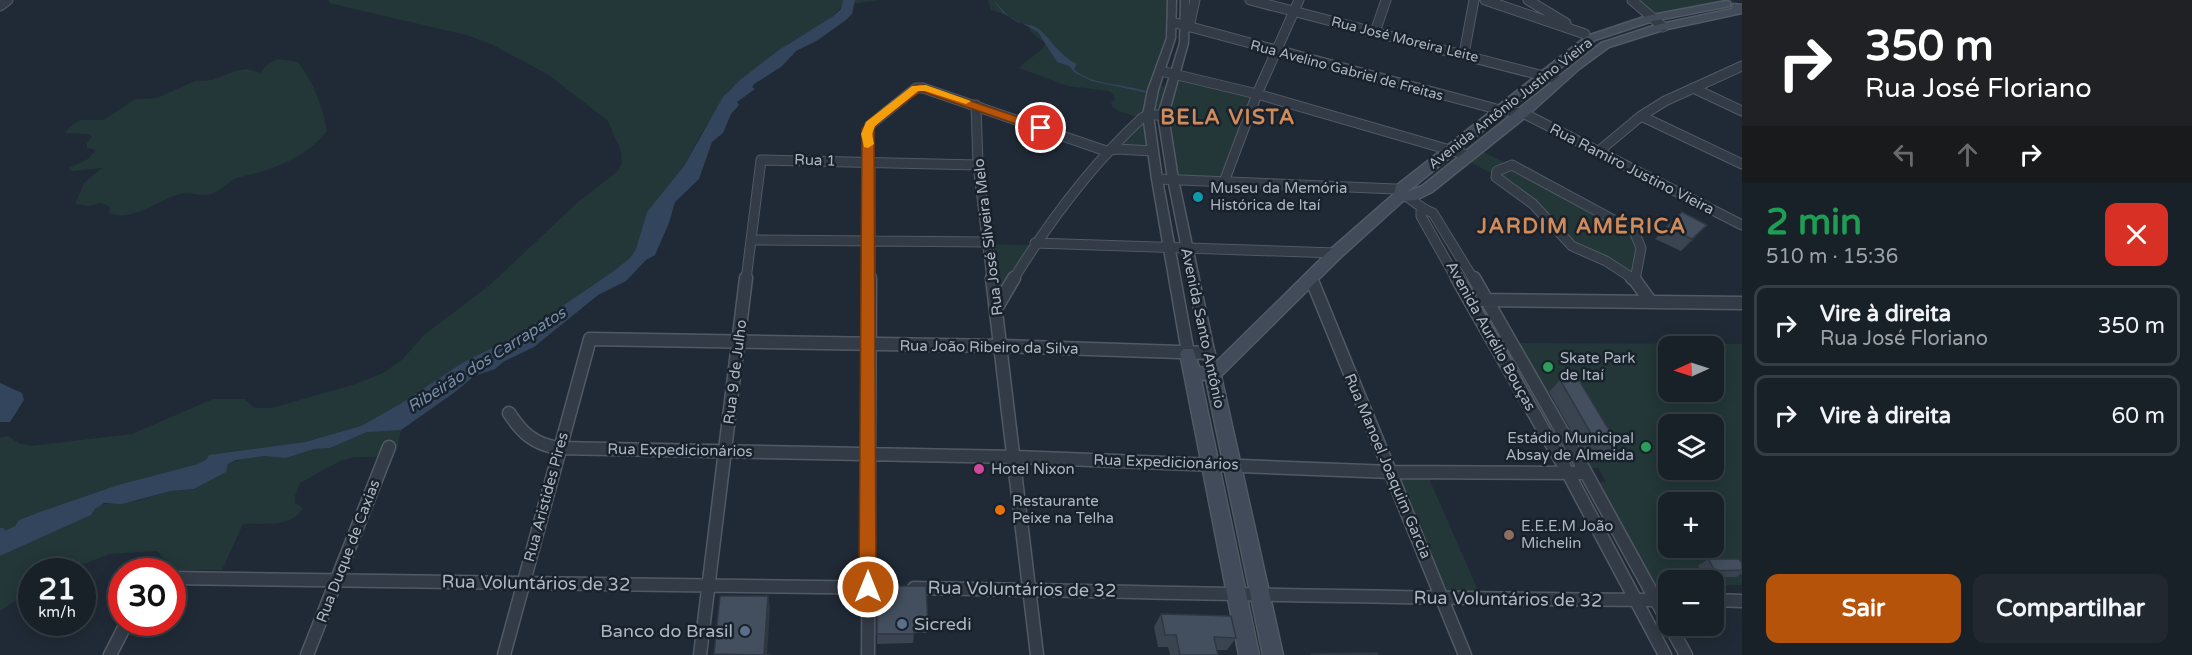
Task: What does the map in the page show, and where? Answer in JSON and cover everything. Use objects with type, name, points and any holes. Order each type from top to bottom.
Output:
[{"type":"main road","name":"Avenida Antônio Justino Vieira","points":[[1213,374],[1336,253],[1404,194],[1450,149],[1588,36],[1651,18],[1721,4],[1740,7]]},
{"type":"main road","name":"Avenida Antônio Justino Vieira","points":[[1404,194],[1427,189],[1605,45],[1663,27],[1738,11],[1740,7]]},
{"type":"main road","name":"Avenida Santo Antônio","points":[[1188,352],[1249,655]]},
{"type":"main road","points":[[1192,373],[1213,374]]},
{"type":"main road","name":"Avenida Santo Antônio","points":[[1213,374],[1273,655]]},
{"type":"street","points":[[0,6],[8,0]]},
{"type":"street","name":"Avenida Santo Antônio","points":[[1172,0],[1171,38],[1148,115],[1156,178],[1188,352]]},
{"type":"street","name":"Avenida Santo Antônio","points":[[1185,0],[1187,26],[1184,43],[1163,115],[1173,179],[1213,374]]},
{"type":"street","points":[[1187,26],[1195,0]]},
{"type":"street","name":"Rua José Moreira Leite","points":[[1250,0],[1559,80]]},
{"type":"street","points":[[1224,182],[1257,94],[1299,0]]},
{"type":"street","points":[[1375,32],[1386,0]]},
{"type":"street","points":[[1464,54],[1474,0]]},
{"type":"street","points":[[1485,0],[1588,36]]},
{"type":"street","points":[[1528,0],[1605,45]]},
{"type":"street","points":[[1632,0],[1663,27]]},
{"type":"street","name":"Rua Avelino Gabriel de Freitas","points":[[1172,22],[1276,52],[1500,110],[1522,113]]},
{"type":"street","points":[[1599,151],[1641,116],[1693,88],[1742,66]]},
{"type":"street","points":[[1161,71],[1257,94],[1467,155]]},
{"type":"street","points":[[868,655],[870,162],[867,134],[870,125],[916,88],[926,88],[1106,152],[1117,149],[1152,151]]},
{"type":"street","points":[[1693,88],[1742,111]]},
{"type":"street","name":"Rua José Silveira Melo","points":[[976,105],[978,165],[997,307],[1037,655]]},
{"type":"street","name":"Rua Ramiro Justino Vieira","points":[[1522,113],[1742,225]]},
{"type":"street","points":[[997,307],[1035,243],[1106,152],[1148,115],[1163,115]]},
{"type":"street","points":[[1641,116],[1742,164]]},
{"type":"street","name":"Rua 1","points":[[761,160],[978,165]]},
{"type":"street","name":"Rua 9 de Julho","points":[[700,655],[761,160]]},
{"type":"street","points":[[1635,280],[1641,246],[1638,235],[1634,231],[1512,165],[1497,171],[1496,177],[1533,204],[1569,243],[1606,261],[1635,280],[1650,301]]},
{"type":"street","points":[[1156,178],[1404,194]]},
{"type":"street","name":"Avenida Aurélio Bouças","points":[[1404,194],[1424,210],[1433,213],[1438,219],[1658,593]]},
{"type":"street","name":"Avenida Aurélio Bouças","points":[[1424,210],[1421,211],[1421,216],[1568,473],[1665,655]]},
{"type":"street","points":[[751,240],[988,242]]},
{"type":"street","points":[[1035,243],[1336,253]]},
{"type":"street","name":"Rua Manoel Joaquim Garcia","points":[[1310,278],[1466,655]]},
{"type":"street","points":[[1471,300],[1742,303]]},
{"type":"street","name":"Rua João Ribeiro da Silva","points":[[590,339],[1001,346],[1209,353]]},
{"type":"street","name":"Rua Aristides Pires","points":[[504,655],[558,448],[590,339]]},
{"type":"street","name":"Rua Expedicionários","points":[[509,412],[531,442],[558,448],[868,452],[1391,472],[1586,473]]},
{"type":"street","name":"Rua Duque de Caxias","points":[[307,655],[389,447]]},
{"type":"street","name":"Rua Voluntários de 32","points":[[186,578],[1029,589],[1443,599],[1658,600]]},
{"type":"street","points":[[1724,600],[1742,600]]},
{"type":"street","points":[[110,655],[120,636]]},
{"type":"street","name":"Avenida Aurélio Bouças","points":[[1676,636],[1686,655]]},
{"type":"green space","points":[[329,0],[880,0],[843,5],[832,17],[811,32],[789,43],[729,90],[684,166],[647,212],[636,249],[630,258],[555,311],[504,342],[462,363],[400,404],[361,426],[305,442],[207,459],[198,464],[118,485],[19,520],[15,526],[5,531],[4,528],[0,528],[0,438],[8,436],[20,444],[31,446],[132,434],[213,399],[245,399],[254,408],[272,408],[356,384],[383,373],[403,359],[424,335],[490,285],[578,202],[617,172],[622,164],[621,151],[608,121],[549,75],[491,44],[466,35],[329,3]]},
{"type":"green space","points":[[988,0],[1172,0],[1172,29],[1155,85],[1170,87],[1175,74],[1257,94],[1224,182],[1173,179],[1163,120],[1148,119],[1152,151],[1117,149],[1141,118],[1118,111],[1112,106],[1111,102],[1115,100],[1114,95],[1109,91],[1068,86],[1019,68],[1046,44],[1030,31],[1029,25],[991,10]]},
{"type":"green space","points":[[1637,0],[1737,0],[1653,16]]},
{"type":"green space","points":[[278,59],[298,62],[317,95],[327,131],[313,146],[277,166],[234,179],[211,194],[179,194],[127,215],[109,213],[110,207],[101,203],[89,206],[75,204],[84,183],[102,168],[72,171],[69,168],[88,159],[96,150],[87,148],[87,143],[92,137],[89,134],[65,133],[73,124],[81,120],[104,120],[135,99],[157,98],[195,81],[213,80],[247,69],[260,73],[268,64]]},
{"type":"green space","points":[[1480,150],[1624,225],[1639,243],[1633,275],[1575,246],[1497,176],[1466,160]]},
{"type":"green space","points":[[990,244],[1031,245],[998,300]]},
{"type":"green space","points":[[1514,343],[1658,344],[1658,402],[1724,402],[1724,344],[1742,344],[1742,585],[1724,585],[1724,570],[1658,570],[1658,585],[1652,585],[1595,483],[1606,482],[1598,468],[1586,468],[1579,455],[1604,454],[1568,392],[1542,392]]},
{"type":"green space","points":[[387,429],[401,430],[398,446],[377,457],[354,457],[340,461],[300,483],[295,503],[303,508],[292,519],[276,523],[243,524],[222,570],[186,570],[186,558],[163,558],[157,551],[109,554],[96,559],[18,558],[18,599],[0,611],[0,556],[91,515],[98,505],[136,501],[171,491],[194,489],[226,472],[228,464],[246,458],[264,456],[286,458],[314,449],[330,448],[367,432]]},
{"type":"green space","points":[[1394,474],[1427,474],[1481,597],[1445,597]]},
{"type":"water","name":"Ribeirão dos Carrapatos","points":[[843,0],[855,0],[852,14],[846,20],[818,40],[796,51],[781,67],[754,84],[752,87],[755,89],[737,102],[739,105],[731,114],[723,133],[712,142],[699,179],[675,202],[669,223],[655,255],[646,260],[626,281],[598,295],[534,347],[503,362],[495,369],[474,376],[401,430],[367,432],[330,448],[314,449],[286,458],[264,456],[236,460],[228,464],[226,472],[194,489],[171,491],[122,504],[104,503],[91,515],[0,556],[0,528],[4,528],[5,531],[15,526],[19,520],[40,512],[118,485],[198,464],[207,459],[209,455],[305,442],[361,426],[400,404],[462,363],[504,342],[555,311],[630,258],[636,249],[647,212],[684,166],[723,97],[740,80],[779,50],[832,17],[841,9]]},
{"type":"water","points":[[1022,23],[1040,30],[1061,53],[1077,64],[1074,69],[1081,75],[1152,94],[1092,81],[1075,73],[1069,66],[1057,62],[1038,32]]},
{"type":"water","points":[[0,383],[22,393],[24,400],[10,422],[0,422]]},
{"type":"building","points":[[1682,212],[1707,225],[1692,239],[1666,227]]},
{"type":"building","points":[[1560,380],[1579,380],[1617,443],[1597,444]]},
{"type":"building","points":[[1708,559],[1739,559],[1742,563],[1742,570],[1714,570]]},
{"type":"building","name":"Sicredi","points":[[883,586],[926,586],[928,624],[914,624],[914,634],[877,634],[877,589]]},
{"type":"building","name":"Banco do Brasil","points":[[720,596],[768,596],[764,654],[771,655],[714,654]]},
{"type":"building","points":[[1161,614],[1231,616],[1236,638],[1214,637],[1218,655],[1180,655],[1176,635],[1165,635]]},
{"type":"building","points":[[1377,653],[1378,655],[1310,654]]},
{"type":"slow traffic","points":[[868,144],[867,134],[870,125],[916,88],[926,88],[966,101]]},
{"type":"place","name":"Museu da Memória Histórica de Itaí","points":[[1198,197]]},
{"type":"place","name":"Skate Park de Itaí","points":[[1548,367]]},
{"type":"place","name":"Estádio Municipal Absay de Almeida","points":[[1646,447]]},
{"type":"place","name":"Hotel Nixon","points":[[979,469]]},
{"type":"place","name":"Restaurante Peixe na Telha","points":[[1000,510]]},
{"type":"place","name":"E.E.E.M João Michelin","points":[[1509,535]]},
{"type":"place","name":"Sicredi","points":[[902,624]]},
{"type":"place","name":"Banco do Brasil","points":[[745,631]]},
{"type":"district","name":"BELA VISTA","points":[[1228,117]]},
{"type":"district","name":"JARDIM AMÉRICA","points":[[1582,226]]},
{"type":"route","points":[[868,587],[870,182],[868,129],[875,120],[920,87],[1041,128]]}]
